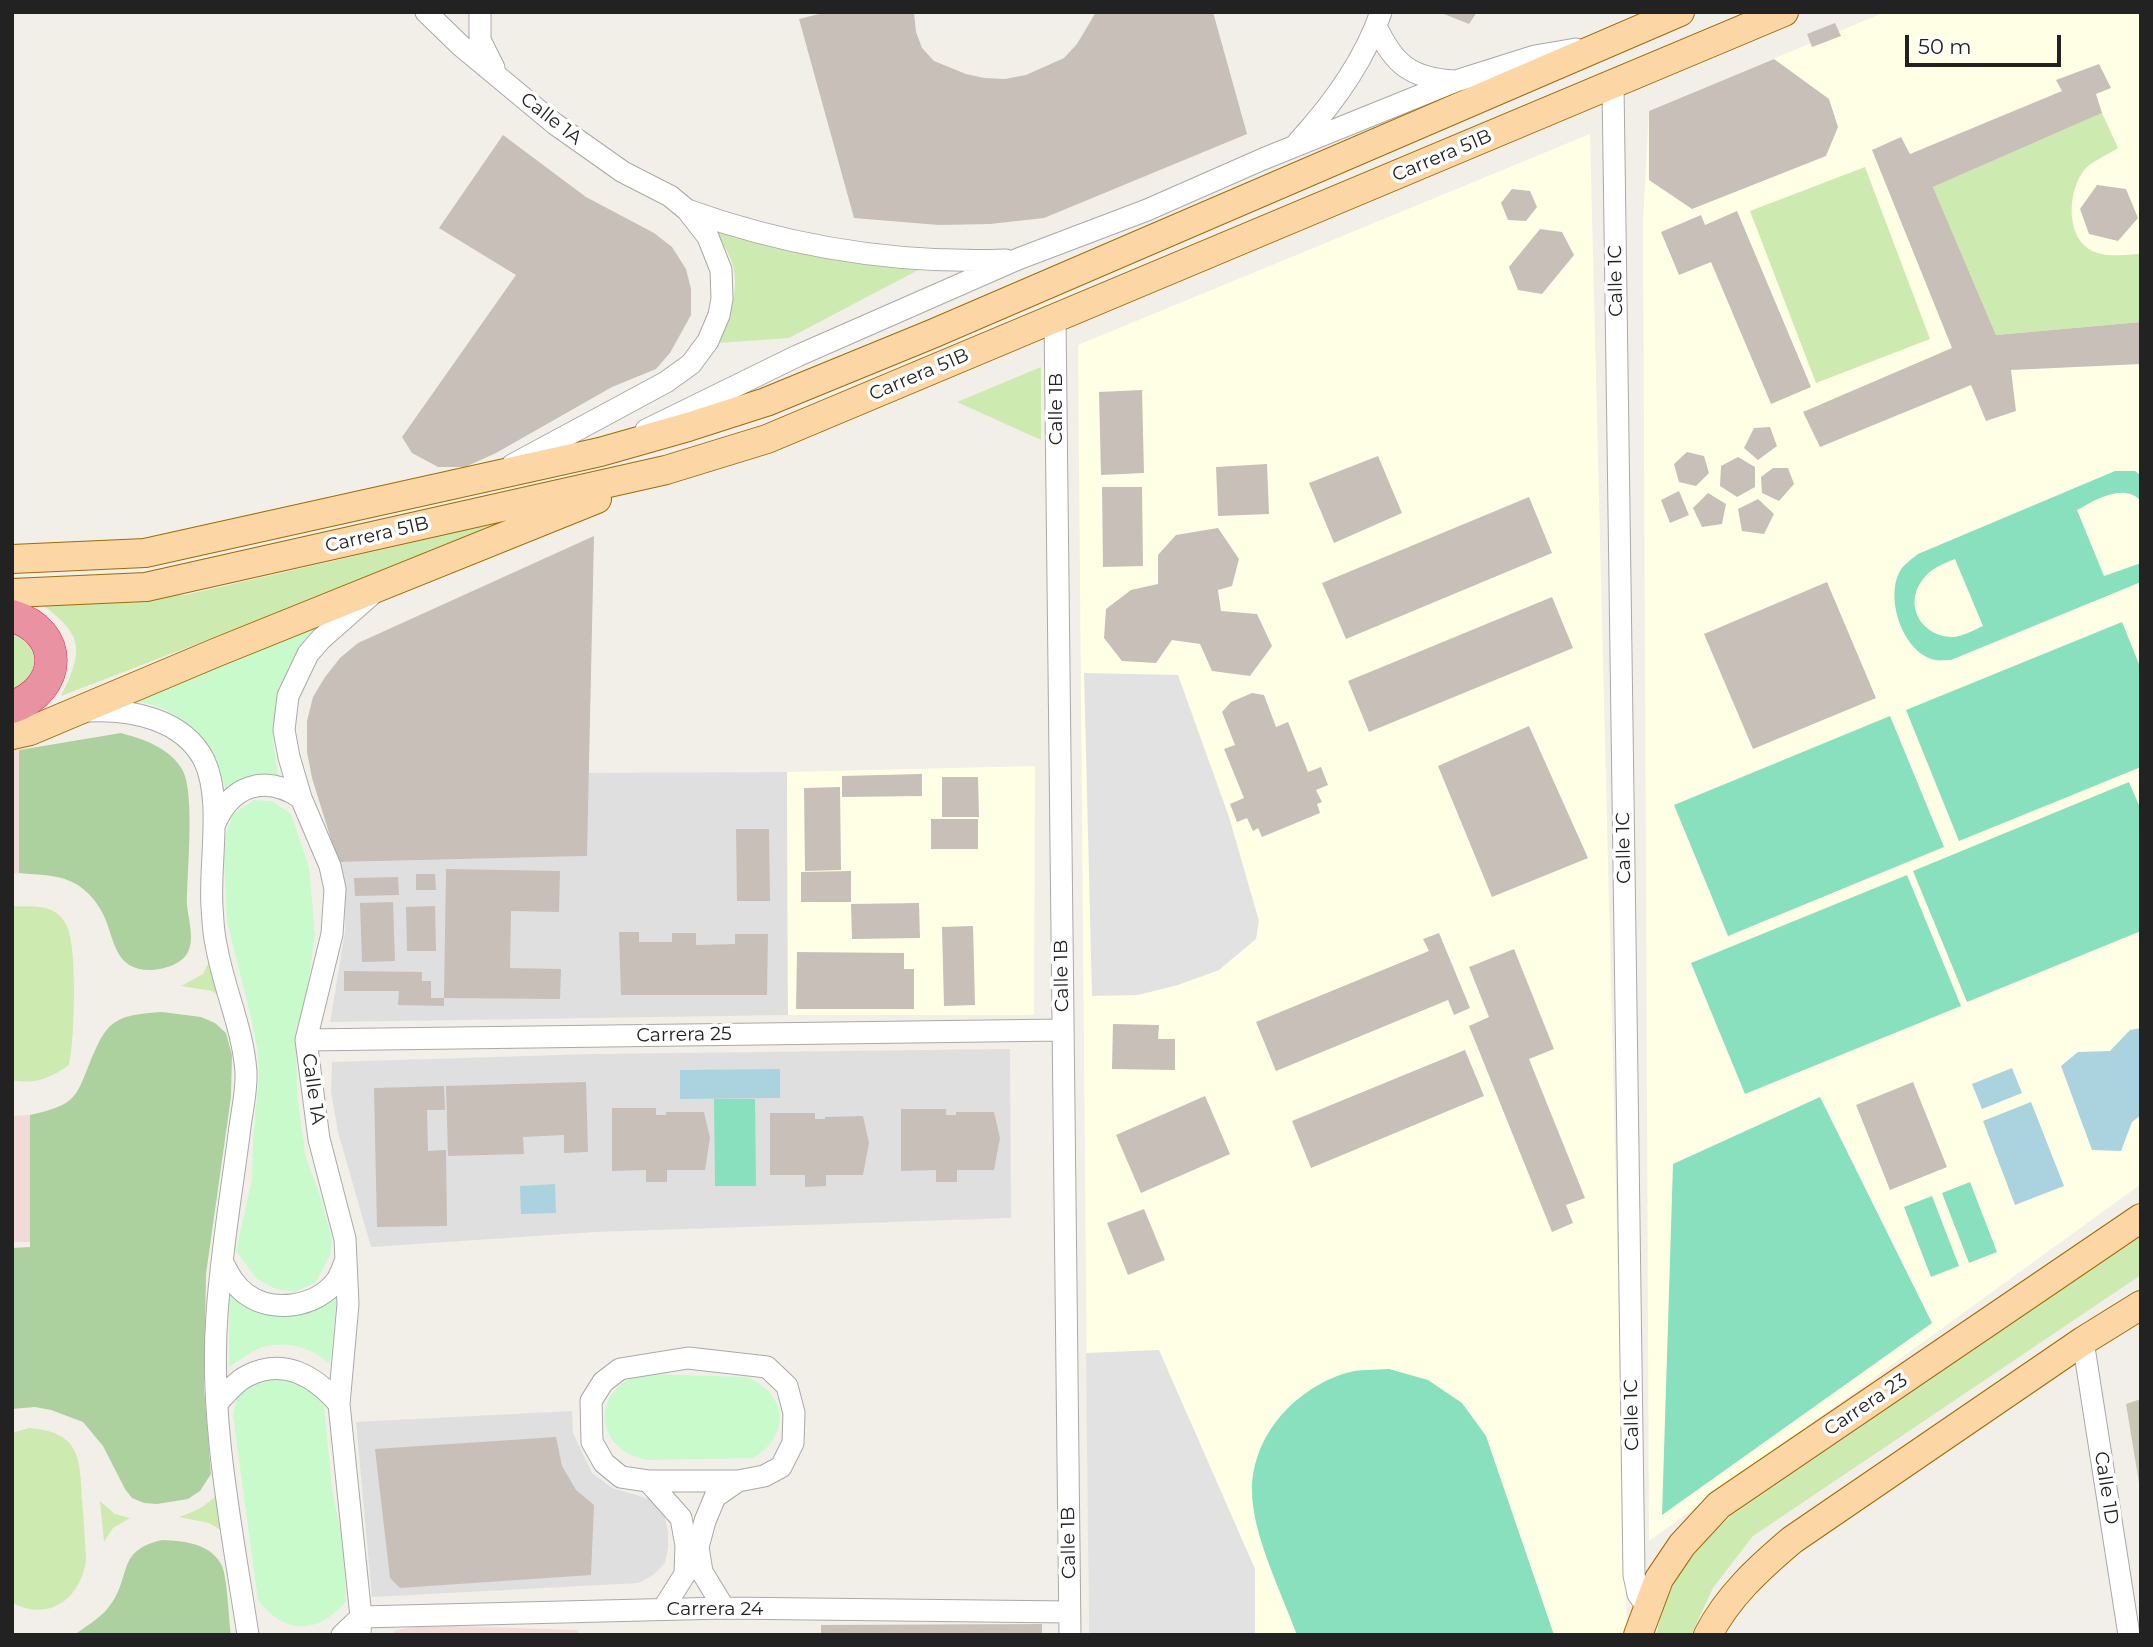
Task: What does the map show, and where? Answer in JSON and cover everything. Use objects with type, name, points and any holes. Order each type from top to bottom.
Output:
[{"type":"highway","points":[[12,616],[28,622],[36,629],[50,649],[52,659],[52,669],[44,686],[29,699],[12,707]]},
{"type":"main road","name":"Carrera 51B","points":[[12,558],[145,553],[600,452],[766,402],[945,328],[1680,12]]},
{"type":"main road","name":"Carrera 51B","points":[[12,593],[146,587],[666,470],[767,439],[1783,12]]},
{"type":"main road","points":[[12,735],[30,732],[73,712],[666,470]]},
{"type":"main road","name":"Carrera 23","points":[[1638,1635],[1659,1579],[1682,1545],[1719,1505],[2141,1217]]},
{"type":"main road","points":[[1708,1635],[1718,1615],[1749,1578],[1792,1540],[2082,1341],[2141,1305]]},
{"type":"street","name":"Calle 1A","points":[[426,12],[461,46],[555,124],[623,172],[670,196],[687,210]]},
{"type":"street","points":[[480,12],[478,29],[484,50],[491,65],[512,88]]},
{"type":"street","points":[[1378,19],[1387,50],[1405,68],[1429,79],[1455,81]]},
{"type":"street","points":[[1294,146],[1327,110],[1348,80],[1378,19]]},
{"type":"street","points":[[600,452],[797,356],[1018,259],[1147,210],[1294,146],[1455,81],[1535,56],[1602,44]]},
{"type":"street","name":"Calle 1C","points":[[1613,85],[1634,1561],[1638,1594],[1647,1607]]},
{"type":"street","points":[[687,210],[775,237],[865,254],[926,260],[1018,259]]},
{"type":"street","points":[[495,474],[666,382],[691,364],[702,351],[719,315],[722,285],[712,246],[687,210]]},
{"type":"street","name":"Calle 1B","points":[[1055,318],[1070,1635]]},
{"type":"street","name":"Calle 1A","points":[[360,1626],[339,1404],[348,1304],[345,1239],[319,1139],[306,1040],[332,934],[335,889],[330,866],[301,797],[284,730],[288,695],[308,654],[321,639],[380,587]]},
{"type":"street","points":[[73,712],[118,710],[155,719],[188,738],[204,760],[212,785],[214,826],[211,890],[216,944],[240,1031],[246,1074],[216,1315],[218,1402],[225,1486],[249,1634]]},
{"type":"street","points":[[214,826],[220,809],[232,797],[247,788],[277,785],[301,797]]},
{"type":"street","name":"Carrera 25","points":[[306,1040],[1062,1030]]},
{"type":"street","points":[[223,1263],[231,1280],[247,1295],[267,1303],[286,1305],[307,1303],[324,1293],[337,1279],[346,1260]]},
{"type":"street","name":"Calle 1D","points":[[2082,1341],[2129,1635]]},
{"type":"street","points":[[688,1358],[767,1367],[787,1386],[794,1413],[793,1443],[781,1468],[764,1476],[738,1481],[648,1481],[621,1477],[604,1463],[592,1442],[592,1401],[603,1382],[620,1369],[688,1358]]},
{"type":"street","points":[[218,1402],[245,1376],[272,1368],[306,1374],[328,1391],[339,1404]]},
{"type":"street","points":[[648,1481],[681,1518],[686,1545],[685,1574],[663,1609]]},
{"type":"street","points":[[724,1608],[702,1572],[698,1547],[715,1497],[738,1481]]},
{"type":"street","name":"Carrera 24","points":[[360,1626],[663,1609],[1069,1612]]},
{"type":"street","points":[[342,1635],[360,1626]]},
{"type":"shaded area","points":[[1885,12],[2141,12],[2141,1184],[1649,1541],[1643,220],[1649,111]]},
{"type":"shaded area","points":[[1590,134],[1627,1635],[1089,1635],[1078,345]]},
{"type":"shaded area","points":[[1084,673],[1178,675],[1229,817],[1259,921],[1256,939],[1219,970],[1178,985],[1138,995],[1092,996]]},
{"type":"shaded area","points":[[12,750],[19,750],[19,873],[12,874]]},
{"type":"shaded area","points":[[1035,766],[1034,1015],[788,1015],[787,772]]},
{"type":"shaded area","points":[[787,772],[788,1015],[330,1022],[345,932],[345,888],[338,862],[586,856],[588,773]]},
{"type":"shaded area","points":[[1010,1049],[1011,1218],[595,1232],[371,1247],[338,1132],[331,1092],[332,1062],[593,1054]]},
{"type":"shaded area","points":[[30,1115],[30,1242],[12,1242],[12,1116]]},
{"type":"shaded area","points":[[1159,1350],[1255,1569],[1255,1635],[1089,1635],[1086,1353]]},
{"type":"shaded area","points":[[2141,1399],[2141,1495],[2126,1404]]},
{"type":"shaded area","points":[[572,1411],[573,1433],[592,1473],[612,1488],[653,1500],[664,1514],[668,1548],[665,1563],[653,1575],[639,1583],[372,1597],[356,1422]]},
{"type":"shaded area","points":[[423,1625],[578,1630],[577,1635],[391,1635],[396,1630]]},
{"type":"green space","points":[[2102,113],[2118,148],[2082,173],[2073,195],[2073,220],[2081,242],[2090,250],[2111,255],[2141,254],[2141,322],[1996,335],[1933,187]]},
{"type":"green space","points":[[1865,167],[1930,339],[1816,383],[1750,211]]},
{"type":"green space","points":[[705,222],[924,267],[789,338],[719,343],[733,298],[735,276],[726,249]]},
{"type":"green space","points":[[1041,367],[1041,440],[957,402]]},
{"type":"green space","points":[[2115,471],[2135,471],[2141,476],[2141,501],[2126,493],[2118,493],[2077,510],[2104,576],[2141,563],[2141,582],[1951,660],[1935,660],[1923,655],[1905,635],[1899,621],[1895,607],[1897,579],[1902,568],[1918,554]],"holes":[[[1955,559],[1983,626],[1964,635],[1952,637],[1941,635],[1924,625],[1915,609],[1915,599],[1917,589],[1926,575]]]},
{"type":"green space","points":[[533,515],[61,696],[75,663],[74,639],[60,619],[32,597],[185,595]]},
{"type":"green space","points":[[329,616],[291,664],[278,695],[274,744],[279,777],[246,778],[226,792],[213,755],[189,726],[163,708],[121,697]]},
{"type":"green space","points":[[2122,622],[2141,669],[2141,767],[1959,841],[1906,710]]},
{"type":"green space","points":[[12,628],[35,641],[41,663],[29,682],[12,692]]},
{"type":"green space","points":[[1890,716],[1944,847],[1728,936],[1674,805]]},
{"type":"green space","points":[[121,733],[164,750],[178,763],[187,782],[190,816],[187,904],[190,947],[182,960],[152,970],[139,969],[123,960],[102,911],[80,887],[56,877],[19,873],[19,750]]},
{"type":"green space","points":[[2129,782],[2141,810],[2141,931],[1967,1002],[1913,871]]},
{"type":"green space","points":[[254,800],[272,801],[291,814],[309,867],[315,935],[305,1003],[296,1029],[297,1095],[306,1158],[320,1195],[332,1240],[330,1255],[316,1282],[295,1292],[276,1289],[257,1279],[236,1251],[252,1180],[259,1076],[252,1021],[227,921],[224,859],[226,834],[233,814]]},
{"type":"green space","points":[[1907,875],[1961,1006],[1745,1094],[1691,963]]},
{"type":"green space","points":[[12,906],[50,909],[66,924],[71,940],[74,996],[69,1065],[56,1074],[35,1081],[12,1080]]},
{"type":"green space","points":[[212,956],[223,998],[212,991],[181,986],[203,974]]},
{"type":"green space","points":[[162,1012],[201,1017],[215,1023],[226,1033],[232,1055],[231,1097],[206,1274],[204,1388],[211,1474],[200,1491],[188,1499],[157,1504],[132,1498],[103,1446],[83,1422],[35,1407],[12,1409],[12,1248],[30,1247],[30,1115],[57,1107],[74,1096],[99,1042],[112,1024],[131,1016]]},
{"type":"green space","points":[[1820,1097],[1932,1323],[1662,1515],[1673,1164]]},
{"type":"green space","points":[[714,1099],[755,1099],[756,1186],[715,1186]]},
{"type":"green space","points":[[1970,1182],[1997,1252],[1969,1263],[1942,1193]]},
{"type":"green space","points":[[1932,1196],[1959,1266],[1931,1277],[1904,1207]]},
{"type":"green space","points":[[2141,1236],[2141,1275],[1753,1536],[1713,1588],[1691,1635],[1656,1635],[1670,1590],[1677,1578],[1703,1544],[1732,1515]]},
{"type":"green space","points":[[229,1285],[262,1304],[338,1286],[330,1364],[307,1350],[281,1344],[258,1349],[229,1367]]},
{"type":"green space","points":[[1389,1369],[1428,1380],[1462,1403],[1486,1436],[1554,1635],[1297,1635],[1262,1545],[1253,1508],[1254,1471],[1260,1451],[1268,1433],[1280,1417],[1310,1390],[1346,1373]]},
{"type":"green space","points":[[283,1371],[323,1397],[332,1488],[344,1550],[346,1601],[324,1620],[313,1625],[290,1625],[279,1620],[258,1600],[233,1415],[240,1386]]},
{"type":"green space","points":[[644,1374],[747,1377],[761,1384],[771,1394],[780,1416],[779,1427],[765,1449],[753,1458],[648,1460],[630,1454],[616,1445],[608,1432],[605,1418],[607,1405],[614,1392],[626,1381]]},
{"type":"green space","points":[[29,1428],[59,1435],[74,1449],[80,1471],[86,1553],[83,1574],[70,1596],[50,1608],[38,1610],[12,1603],[12,1433]]},
{"type":"green space","points":[[218,1493],[224,1532],[209,1523],[179,1517],[201,1508]]},
{"type":"green space","points":[[100,1501],[115,1514],[130,1518],[113,1528],[104,1542]]},
{"type":"green space","points":[[162,1540],[195,1544],[216,1557],[225,1576],[231,1635],[74,1635],[96,1619],[116,1597],[130,1558],[147,1545]]},
{"type":"water","points":[[2141,1028],[2141,1115],[2132,1122],[2121,1151],[2092,1150],[2061,1066],[2078,1052],[2110,1051],[2130,1030]]},
{"type":"water","points":[[2012,1068],[2022,1093],[1982,1109],[1972,1084]]},
{"type":"water","points":[[780,1069],[780,1098],[680,1099],[680,1070]]},
{"type":"water","points":[[2031,1102],[2064,1186],[2015,1205],[1983,1121]]},
{"type":"water","points":[[555,1184],[556,1213],[521,1214],[520,1186]]},
{"type":"building","points":[[827,12],[914,12],[916,32],[922,48],[934,61],[966,74],[1005,79],[1026,75],[1064,58],[1077,44],[1096,12],[1213,12],[1247,134],[1044,218],[990,224],[939,225],[854,218],[799,19]]},
{"type":"building","points":[[1439,12],[1477,12],[1469,24]]},
{"type":"building","points":[[1835,23],[1841,36],[1812,47],[1807,34]]},
{"type":"building","points":[[1774,59],[1829,99],[1838,127],[1826,156],[1692,209],[1649,180],[1649,111]]},
{"type":"building","points":[[2099,64],[2111,88],[2096,94],[2102,113],[1933,187],[1996,335],[2141,322],[2141,364],[2011,370],[2016,411],[1986,421],[1971,385],[1820,447],[1803,412],[1952,348],[1872,150],[1901,137],[1910,154],[2062,91],[2056,80]]},
{"type":"building","points":[[503,135],[586,197],[654,233],[672,247],[686,269],[691,289],[691,315],[670,353],[656,369],[612,387],[496,453],[465,467],[438,467],[412,453],[402,437],[516,275],[439,228]]},
{"type":"building","points":[[2097,185],[2126,189],[2138,218],[2118,241],[2089,234],[2080,209]]},
{"type":"building","points":[[1512,189],[1530,191],[1537,207],[1526,221],[1508,220],[1501,203]]},
{"type":"building","points":[[1737,211],[1811,387],[1771,404],[1711,262],[1679,275],[1661,232],[1701,215],[1705,225]]},
{"type":"building","points":[[1540,229],[1562,232],[1574,255],[1542,294],[1518,290],[1509,267]]},
{"type":"building","points":[[1142,390],[1144,473],[1101,475],[1099,392]]},
{"type":"building","points":[[1770,427],[1777,446],[1758,460],[1744,448],[1754,428]]},
{"type":"building","points":[[1687,452],[1704,456],[1709,473],[1696,486],[1679,482],[1674,464]]},
{"type":"building","points":[[1378,456],[1402,513],[1334,543],[1309,483]]},
{"type":"building","points":[[1738,457],[1755,467],[1755,487],[1737,497],[1720,486],[1721,466]]},
{"type":"building","points":[[1267,464],[1269,514],[1218,516],[1216,467]]},
{"type":"building","points":[[1773,468],[1788,468],[1794,484],[1779,501],[1762,493],[1761,477]]},
{"type":"building","points":[[1102,487],[1142,487],[1143,566],[1103,567]]},
{"type":"building","points":[[1679,491],[1689,515],[1670,523],[1661,500]]},
{"type":"building","points":[[1708,493],[1726,504],[1722,524],[1702,527],[1693,508]]},
{"type":"building","points":[[1529,497],[1552,553],[1346,639],[1322,583]]},
{"type":"building","points":[[1758,499],[1774,514],[1764,534],[1742,531],[1738,509]]},
{"type":"building","points":[[1218,528],[1239,559],[1232,586],[1218,590],[1221,611],[1257,614],[1272,646],[1250,676],[1212,671],[1200,644],[1172,640],[1156,663],[1122,661],[1104,638],[1106,609],[1131,590],[1158,584],[1158,555],[1176,535]]},
{"type":"building","points":[[594,536],[587,856],[338,862],[312,778],[307,752],[307,721],[313,697],[325,677],[340,658],[358,643]]},
{"type":"building","points":[[1827,582],[1876,698],[1753,749],[1704,634]]},
{"type":"building","points":[[1552,597],[1573,648],[1369,732],[1348,681]]},
{"type":"building","points":[[1252,693],[1264,695],[1276,727],[1288,722],[1308,772],[1321,767],[1328,785],[1316,790],[1322,802],[1317,804],[1320,813],[1262,837],[1258,828],[1253,831],[1247,818],[1237,822],[1230,804],[1244,798],[1224,749],[1235,745],[1222,712],[1231,702]]},
{"type":"building","points":[[1529,726],[1588,858],[1492,897],[1438,766]]},
{"type":"building","points":[[922,774],[922,796],[842,797],[842,776]]},
{"type":"building","points":[[942,777],[978,777],[979,817],[942,817]]},
{"type":"building","points":[[840,787],[841,870],[805,871],[804,788]]},
{"type":"building","points":[[931,819],[978,819],[978,849],[931,849]]},
{"type":"building","points":[[736,829],[769,829],[770,901],[737,901]]},
{"type":"building","points":[[446,869],[560,871],[559,912],[511,911],[510,968],[561,969],[560,999],[444,998]]},
{"type":"building","points":[[851,871],[851,902],[801,902],[801,872]]},
{"type":"building","points":[[416,874],[435,874],[436,890],[416,890]]},
{"type":"building","points":[[398,877],[399,895],[355,896],[354,878]]},
{"type":"building","points":[[393,902],[395,961],[362,962],[360,903]]},
{"type":"building","points":[[919,903],[920,938],[852,939],[851,904]]},
{"type":"building","points":[[435,906],[436,951],[407,951],[406,907]]},
{"type":"building","points":[[973,926],[975,1005],[944,1006],[942,927]]},
{"type":"building","points":[[619,932],[639,932],[639,942],[672,942],[672,933],[696,933],[696,945],[735,944],[735,934],[768,934],[767,995],[621,995]]},
{"type":"building","points":[[1439,933],[1470,1008],[1454,1015],[1448,1000],[1276,1071],[1256,1022],[1429,951],[1423,939]]},
{"type":"building","points":[[1514,949],[1554,1049],[1529,1059],[1585,1198],[1566,1205],[1573,1223],[1552,1232],[1469,1026],[1489,1017],[1469,967]]},
{"type":"building","points":[[797,952],[904,953],[904,969],[914,969],[914,1009],[796,1009]]},
{"type":"building","points":[[344,971],[422,972],[422,981],[431,981],[431,998],[444,998],[444,1006],[398,1005],[399,991],[344,991]]},
{"type":"building","points":[[1113,1024],[1159,1025],[1158,1039],[1175,1039],[1175,1070],[1112,1069]]},
{"type":"building","points":[[1465,1050],[1484,1096],[1311,1168],[1292,1121]]},
{"type":"building","points":[[586,1082],[588,1152],[564,1153],[564,1135],[523,1137],[524,1154],[448,1156],[446,1086]]},
{"type":"building","points":[[1913,1082],[1947,1167],[1890,1190],[1856,1105]]},
{"type":"building","points":[[444,1086],[445,1110],[427,1110],[428,1151],[446,1150],[447,1226],[377,1227],[374,1088]]},
{"type":"building","points":[[1205,1096],[1230,1154],[1141,1193],[1116,1135]]},
{"type":"building","points":[[612,1108],[656,1108],[656,1115],[666,1115],[666,1112],[704,1112],[710,1138],[705,1170],[667,1170],[667,1182],[646,1182],[646,1170],[612,1171]]},
{"type":"building","points":[[901,1109],[946,1109],[946,1115],[956,1115],[956,1112],[994,1112],[1000,1138],[994,1170],[957,1170],[957,1182],[936,1182],[936,1170],[901,1171]]},
{"type":"building","points":[[770,1113],[815,1113],[815,1119],[863,1116],[869,1143],[863,1175],[826,1175],[826,1186],[805,1187],[805,1175],[770,1175]]},
{"type":"building","points":[[1144,1209],[1165,1260],[1128,1275],[1107,1223]]},
{"type":"building","points":[[556,1437],[562,1466],[576,1490],[594,1505],[591,1575],[400,1588],[390,1578],[375,1449]]},
{"type":"building","points":[[1042,1624],[1042,1635],[821,1635],[821,1625]]}]
